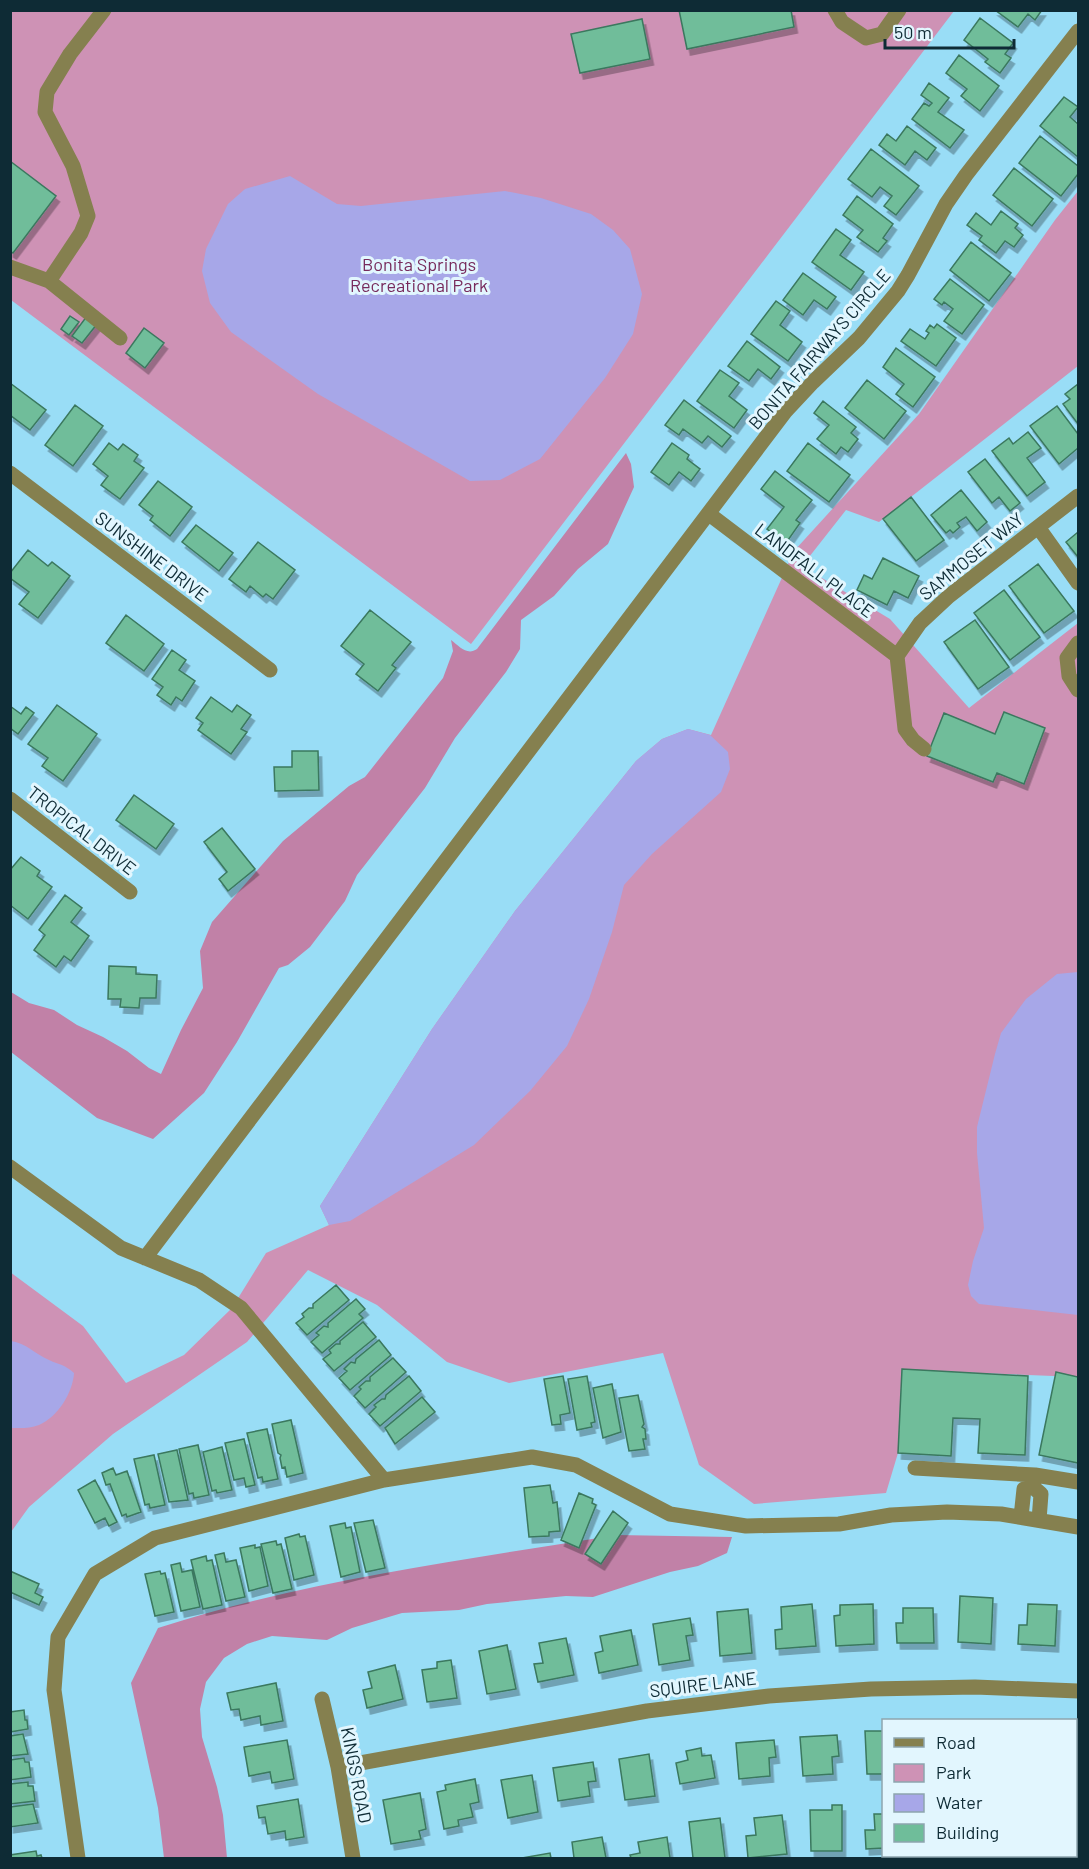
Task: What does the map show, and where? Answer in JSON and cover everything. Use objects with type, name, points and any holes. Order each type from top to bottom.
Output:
[{"type":"street","points":[[49,281],[81,233],[88,216],[73,166],[45,112],[46,92],[70,54],[104,10]]},
{"type":"street","points":[[835,10],[842,22],[867,38],[882,34],[899,10]]},
{"type":"street","name":"BONITA FAIRWAYS CIRCLE","points":[[146,1258],[785,412],[859,338],[898,291],[946,204],[966,175],[1078,31]]},
{"type":"street","points":[[10,267],[49,281],[120,338]]},
{"type":"street","name":"SUNSHINE DRIVE","points":[[10,473],[270,670]]},
{"type":"street","name":"SAMMOSET WAY","points":[[897,656],[914,631],[934,609],[1078,496]]},
{"type":"street","name":"LANDFALL PLACE","points":[[709,514],[897,656]]},
{"type":"street","points":[[1038,527],[1078,583]]},
{"type":"street","points":[[1078,643],[1067,658],[1069,676],[1078,690]]},
{"type":"street","points":[[897,656],[904,729],[924,749]]},
{"type":"street","name":"TROPICAL DRIVE","points":[[10,799],[129,892]]},
{"type":"street","points":[[10,1167],[121,1248],[199,1280],[241,1308],[384,1480]]},
{"type":"street","points":[[78,1858],[54,1690],[58,1637],[94,1574],[155,1538],[384,1480],[532,1457],[576,1465],[670,1514],[746,1526],[839,1524],[891,1515],[947,1512],[1001,1514],[1078,1527]]},
{"type":"street","points":[[915,1468],[1034,1481],[1078,1482]]},
{"type":"street","points":[[1021,1517],[1024,1490],[1034,1481]]},
{"type":"street","points":[[1034,1481],[1041,1494],[1039,1521]]},
{"type":"street","name":"SQUIRE LANE","points":[[338,1767],[647,1711],[769,1696],[871,1689],[975,1687],[1078,1691]]},
{"type":"street","name":"KINGS ROAD","points":[[322,1699],[338,1767],[353,1858]]},
{"type":"green space","name":"Bonita Springs Recreational Park","points":[[10,11],[954,11],[471,644],[11,300]]},
{"type":"green space","points":[[1078,191],[1078,366],[879,522],[846,510],[802,566],[890,619],[969,708],[1078,623],[1078,1377],[902,1370],[898,1453],[886,1493],[754,1504],[699,1465],[663,1353],[509,1383],[447,1362],[377,1305],[308,1270],[247,1342],[113,1434],[29,1507],[11,1532],[10,1272],[83,1326],[126,1383],[184,1355],[232,1308],[266,1253],[329,1225],[320,1206],[432,1029],[515,911],[636,761],[662,739],[688,729],[711,735],[794,551],[919,414],[1055,220]]},
{"type":"shaded area","points":[[626,453],[631,464],[634,487],[608,544],[578,569],[554,596],[521,620],[520,649],[506,672],[455,738],[425,788],[357,875],[345,901],[310,947],[288,965],[279,968],[237,1042],[204,1093],[153,1139],[97,1118],[11,1052],[11,992],[29,1003],[54,1010],[77,1025],[127,1051],[161,1074],[203,988],[200,951],[212,922],[283,841],[349,786],[365,777],[443,678],[453,651],[451,640],[466,651],[477,649]]},
{"type":"shaded area","points":[[617,1535],[732,1537],[727,1553],[698,1566],[670,1572],[593,1597],[566,1596],[487,1604],[459,1610],[402,1613],[352,1628],[327,1640],[272,1636],[247,1644],[224,1658],[206,1682],[200,1709],[202,1737],[223,1815],[227,1858],[164,1858],[158,1808],[131,1683],[158,1628],[214,1611],[328,1584]]},
{"type":"water","points":[[290,176],[337,204],[361,206],[505,191],[541,198],[591,214],[613,230],[630,249],[642,294],[633,334],[605,378],[540,459],[500,480],[470,481],[318,394],[231,332],[210,303],[202,271],[206,249],[228,204],[245,189]]},
{"type":"water","points":[[688,729],[710,735],[728,752],[730,769],[721,792],[652,854],[624,885],[612,932],[589,999],[567,1046],[530,1091],[474,1145],[350,1221],[329,1225],[320,1206],[432,1029],[515,911],[636,761],[662,739]]},
{"type":"water","points":[[1078,972],[1078,1315],[979,1304],[971,1296],[968,1285],[984,1228],[977,1127],[1001,1033],[1026,999],[1057,974]]},
{"type":"water","points":[[11,1341],[26,1346],[74,1373],[71,1388],[58,1410],[46,1421],[35,1426],[11,1428]]},
{"type":"building","points":[[679,10],[791,10],[794,27],[687,49]]},
{"type":"building","points":[[995,10],[1042,10],[1035,20],[1028,14],[1018,27]]},
{"type":"building","points":[[980,18],[1013,43],[1005,54],[1011,58],[1000,73],[985,62],[988,59],[964,40]]},
{"type":"building","points":[[642,19],[650,59],[580,73],[571,34]]},
{"type":"building","points":[[959,55],[999,86],[980,111],[961,96],[967,89],[946,73]]},
{"type":"building","points":[[929,83],[949,98],[938,112],[964,130],[950,148],[912,119],[924,103],[929,106],[932,103],[921,95]]},
{"type":"building","points":[[1064,97],[1078,107],[1070,117],[1078,124],[1078,157],[1040,126]]},
{"type":"building","points":[[907,126],[936,148],[927,160],[915,151],[905,165],[879,145],[887,134],[896,141]]},
{"type":"building","points":[[1040,136],[1078,166],[1078,174],[1061,196],[1019,163]]},
{"type":"building","points":[[871,149],[919,186],[896,215],[884,206],[892,196],[880,187],[872,197],[848,179]]},
{"type":"building","points":[[10,161],[56,196],[13,253],[10,251]]},
{"type":"building","points":[[1014,168],[1053,199],[1032,226],[993,195]]},
{"type":"building","points":[[857,196],[893,224],[883,238],[887,241],[878,252],[857,237],[863,230],[843,215]]},
{"type":"building","points":[[1001,211],[1018,224],[1015,228],[1023,235],[1014,247],[1005,241],[996,253],[979,240],[982,236],[967,225],[976,213],[991,225]]},
{"type":"building","points":[[836,229],[851,240],[840,255],[864,272],[851,290],[812,262]]},
{"type":"building","points":[[971,242],[1011,273],[989,301],[950,270]]},
{"type":"building","points":[[803,273],[836,297],[827,309],[814,300],[803,315],[783,300]]},
{"type":"building","points":[[950,279],[984,305],[962,334],[944,321],[953,309],[944,302],[942,305],[934,299]]},
{"type":"building","points":[[776,301],[790,311],[780,325],[802,342],[788,361],[751,334]]},
{"type":"building","points":[[70,316],[79,322],[69,335],[61,329]]},
{"type":"building","points":[[87,316],[97,324],[82,343],[72,336]]},
{"type":"building","points":[[937,324],[956,338],[936,366],[901,341],[910,329],[925,339],[930,325],[934,328]]},
{"type":"building","points":[[144,328],[164,343],[145,368],[126,353]]},
{"type":"building","points":[[747,341],[780,367],[771,379],[758,369],[749,381],[728,366]]},
{"type":"building","points":[[896,348],[935,377],[913,407],[896,394],[904,384],[883,367]]},
{"type":"building","points":[[720,370],[739,383],[729,396],[747,410],[734,428],[697,401]]},
{"type":"building","points":[[867,380],[906,411],[884,439],[845,408]]},
{"type":"building","points":[[10,383],[46,410],[30,430],[10,415]]},
{"type":"building","points":[[1078,384],[1078,424],[1063,404],[1070,399],[1065,394]]},
{"type":"building","points":[[684,400],[731,436],[722,447],[708,436],[702,443],[683,429],[679,435],[665,425]]},
{"type":"building","points":[[823,401],[856,427],[851,433],[858,439],[848,452],[841,447],[836,454],[817,439],[829,425],[814,413]]},
{"type":"building","points":[[75,405],[103,426],[73,466],[45,445]]},
{"type":"building","points":[[1057,406],[1078,434],[1078,448],[1059,464],[1030,426]]},
{"type":"building","points":[[1028,432],[1041,448],[1027,458],[1045,482],[1027,496],[992,451],[1009,438],[1013,444]]},
{"type":"building","points":[[109,443],[118,450],[123,444],[138,455],[134,461],[144,468],[120,499],[101,485],[108,476],[93,464]]},
{"type":"building","points":[[672,443],[689,455],[687,459],[700,469],[691,481],[679,472],[669,485],[651,472]]},
{"type":"building","points":[[808,443],[850,475],[829,502],[787,471]]},
{"type":"building","points":[[985,459],[1020,503],[1010,511],[999,497],[992,503],[968,472]]},
{"type":"building","points":[[775,471],[812,500],[796,520],[800,523],[786,543],[767,529],[784,507],[761,489]]},
{"type":"building","points":[[158,481],[192,507],[170,536],[150,520],[153,516],[139,505]]},
{"type":"building","points":[[961,490],[987,522],[977,531],[966,517],[957,523],[960,527],[953,533],[950,530],[946,533],[931,515]]},
{"type":"building","points":[[911,497],[944,540],[916,561],[883,519]]},
{"type":"building","points":[[196,525],[233,553],[219,571],[182,542]]},
{"type":"building","points":[[1078,532],[1078,557],[1066,542]]},
{"type":"building","points":[[258,542],[295,570],[273,599],[266,594],[263,597],[250,586],[246,592],[229,579]]},
{"type":"building","points":[[28,550],[48,566],[52,562],[70,576],[38,618],[19,604],[29,592],[10,578],[10,573]]},
{"type":"building","points":[[883,558],[919,576],[908,598],[894,591],[887,605],[857,590],[864,575],[872,579]]},
{"type":"building","points":[[1038,564],[1074,611],[1044,633],[1009,586]]},
{"type":"building","points":[[1004,590],[1040,637],[1010,660],[974,613]]},
{"type":"building","points":[[370,610],[411,642],[392,665],[396,668],[378,691],[356,674],[364,664],[341,646]]},
{"type":"building","points":[[126,615],[164,644],[144,671],[106,643]]},
{"type":"building","points":[[975,620],[1009,667],[978,689],[944,642]]},
{"type":"building","points":[[172,650],[186,660],[179,670],[195,681],[182,701],[176,697],[171,705],[157,695],[163,687],[152,679]]},
{"type":"building","points":[[211,697],[232,712],[237,705],[251,715],[241,729],[247,732],[231,754],[198,730],[203,723],[196,718]]},
{"type":"building","points":[[57,705],[97,734],[63,781],[42,766],[48,758],[28,744]]},
{"type":"building","points":[[10,706],[21,714],[26,707],[34,713],[18,734],[10,728]]},
{"type":"building","points":[[1004,712],[1045,728],[1024,784],[997,773],[993,782],[927,756],[944,713],[995,734]]},
{"type":"building","points":[[292,751],[318,751],[319,790],[275,791],[274,767],[292,767]]},
{"type":"building","points":[[134,795],[174,824],[156,849],[116,820]]},
{"type":"building","points":[[222,828],[255,869],[228,891],[219,879],[227,872],[204,842]]},
{"type":"building","points":[[21,857],[40,871],[37,876],[52,887],[28,919],[10,905],[10,870]]},
{"type":"building","points":[[65,895],[82,908],[71,922],[89,936],[71,961],[64,956],[56,967],[34,950],[45,935],[39,930]]},
{"type":"building","points":[[109,966],[136,967],[136,974],[157,975],[156,998],[140,998],[139,1008],[120,1007],[121,999],[108,999]]},
{"type":"building","points":[[336,1285],[349,1300],[307,1335],[296,1323],[304,1317],[302,1314],[309,1308],[313,1308],[313,1304]]},
{"type":"building","points":[[356,1299],[365,1309],[359,1314],[363,1318],[322,1353],[311,1342],[319,1335],[316,1333],[324,1326],[328,1327],[328,1323]]},
{"type":"building","points":[[363,1322],[376,1337],[334,1371],[323,1359],[331,1353],[329,1350],[336,1344],[340,1344],[340,1341]]},
{"type":"building","points":[[379,1340],[391,1355],[350,1390],[339,1378],[347,1371],[344,1369],[351,1362],[355,1363],[356,1359]]},
{"type":"building","points":[[393,1358],[406,1372],[365,1408],[354,1396],[361,1389],[359,1387],[366,1381],[370,1381],[370,1377]]},
{"type":"building","points":[[902,1369],[1028,1376],[1025,1455],[978,1453],[980,1419],[953,1418],[951,1456],[898,1453]]},
{"type":"building","points":[[1056,1372],[1078,1377],[1078,1463],[1039,1455]]},
{"type":"building","points":[[409,1376],[421,1391],[380,1426],[369,1414],[376,1407],[374,1405],[385,1399],[386,1395]]},
{"type":"building","points":[[563,1376],[570,1413],[560,1415],[561,1424],[552,1425],[544,1379]]},
{"type":"building","points":[[587,1376],[595,1422],[591,1423],[592,1427],[577,1430],[568,1379]]},
{"type":"building","points":[[612,1384],[621,1432],[603,1438],[593,1388]]},
{"type":"building","points":[[638,1395],[644,1424],[642,1427],[645,1429],[646,1439],[643,1439],[645,1449],[629,1451],[619,1398]]},
{"type":"building","points":[[422,1397],[435,1412],[395,1444],[385,1428]]},
{"type":"building","points":[[291,1420],[303,1473],[287,1477],[285,1467],[282,1468],[281,1455],[278,1453],[272,1424]]},
{"type":"building","points":[[267,1429],[278,1479],[263,1482],[262,1477],[258,1478],[247,1433]]},
{"type":"building","points":[[244,1439],[255,1485],[246,1487],[244,1478],[234,1480],[225,1443]]},
{"type":"building","points":[[198,1445],[209,1495],[194,1498],[193,1493],[189,1494],[179,1449]]},
{"type":"building","points":[[222,1447],[232,1490],[217,1493],[216,1490],[212,1491],[203,1452]]},
{"type":"building","points":[[177,1450],[188,1500],[169,1502],[158,1454]]},
{"type":"building","points":[[154,1455],[165,1505],[150,1508],[149,1504],[145,1505],[134,1459]]},
{"type":"building","points":[[113,1468],[116,1475],[127,1471],[141,1512],[127,1517],[126,1514],[122,1516],[110,1484],[106,1485],[102,1473]]},
{"type":"building","points":[[95,1480],[117,1522],[109,1526],[105,1518],[95,1523],[78,1490]]},
{"type":"building","points":[[550,1485],[553,1503],[557,1502],[560,1531],[549,1532],[549,1536],[529,1537],[524,1488]]},
{"type":"building","points":[[579,1493],[593,1499],[592,1503],[596,1505],[579,1548],[561,1540]]},
{"type":"building","points":[[613,1511],[628,1523],[601,1564],[585,1554]]},
{"type":"building","points":[[373,1520],[385,1568],[366,1572],[354,1523]]},
{"type":"building","points":[[345,1523],[346,1528],[351,1527],[360,1572],[341,1577],[330,1526]]},
{"type":"building","points":[[299,1534],[300,1537],[305,1536],[314,1575],[294,1580],[285,1538]]},
{"type":"building","points":[[276,1541],[277,1545],[281,1544],[292,1589],[273,1593],[261,1544]]},
{"type":"building","points":[[255,1545],[255,1548],[260,1547],[268,1586],[249,1591],[240,1548]]},
{"type":"building","points":[[224,1553],[226,1562],[236,1560],[245,1597],[226,1601],[215,1555]]},
{"type":"building","points":[[206,1556],[207,1561],[212,1560],[222,1605],[203,1609],[191,1560]]},
{"type":"building","points":[[180,1563],[182,1572],[192,1570],[200,1607],[181,1611],[171,1565]]},
{"type":"building","points":[[10,1571],[39,1584],[35,1593],[43,1597],[39,1605],[10,1592]]},
{"type":"building","points":[[160,1571],[161,1574],[165,1573],[174,1612],[155,1616],[145,1574]]},
{"type":"building","points":[[960,1596],[993,1598],[991,1644],[958,1642]]},
{"type":"building","points":[[812,1604],[816,1646],[776,1649],[775,1630],[782,1629],[781,1607]]},
{"type":"building","points":[[873,1604],[874,1644],[836,1646],[834,1616],[840,1615],[840,1605]]},
{"type":"building","points":[[1028,1604],[1057,1605],[1055,1646],[1018,1644],[1019,1625],[1027,1625]]},
{"type":"building","points":[[903,1608],[933,1608],[934,1643],[897,1643],[896,1623],[903,1623]]},
{"type":"building","points":[[748,1609],[752,1653],[720,1656],[717,1612]]},
{"type":"building","points":[[690,1618],[693,1635],[686,1636],[690,1660],[659,1665],[653,1624]]},
{"type":"building","points":[[631,1630],[638,1665],[599,1673],[595,1653],[603,1651],[600,1636]]},
{"type":"building","points":[[566,1638],[574,1675],[538,1682],[534,1664],[543,1663],[539,1643]]},
{"type":"building","points":[[507,1645],[516,1689],[487,1694],[479,1651]]},
{"type":"building","points":[[451,1660],[457,1698],[427,1702],[422,1670],[437,1668],[437,1662]]},
{"type":"building","points":[[395,1665],[403,1699],[367,1708],[363,1690],[372,1688],[368,1672]]},
{"type":"building","points":[[276,1683],[283,1721],[261,1725],[260,1716],[241,1720],[239,1709],[231,1710],[227,1693]]},
{"type":"building","points":[[24,1710],[28,1729],[10,1732],[10,1712]]},
{"type":"building","points":[[865,1731],[882,1731],[882,1774],[867,1774]]},
{"type":"building","points":[[23,1734],[28,1754],[10,1756],[10,1736]]},
{"type":"building","points":[[837,1735],[839,1756],[832,1757],[833,1774],[803,1776],[800,1737]]},
{"type":"building","points":[[1077,1737],[1078,1737],[1077,1771]]},
{"type":"building","points":[[287,1740],[294,1779],[272,1783],[270,1772],[249,1776],[244,1747]]},
{"type":"building","points":[[774,1740],[776,1757],[769,1758],[770,1776],[739,1779],[736,1743]]},
{"type":"building","points":[[701,1748],[702,1756],[711,1755],[715,1778],[680,1784],[676,1763],[688,1760],[686,1751]]},
{"type":"building","points":[[649,1754],[655,1796],[625,1800],[619,1759]]},
{"type":"building","points":[[24,1758],[25,1762],[29,1762],[31,1777],[10,1780],[10,1760]]},
{"type":"building","points":[[593,1762],[596,1781],[588,1782],[590,1796],[558,1801],[553,1768]]},
{"type":"building","points":[[532,1775],[538,1812],[508,1818],[501,1780]]},
{"type":"building","points":[[475,1779],[479,1802],[470,1804],[473,1817],[458,1820],[459,1826],[444,1829],[437,1792],[446,1790],[445,1785]]},
{"type":"building","points":[[28,1782],[28,1786],[33,1786],[35,1801],[10,1804],[10,1784]]},
{"type":"building","points":[[420,1793],[426,1829],[419,1831],[421,1839],[391,1844],[383,1800]]},
{"type":"building","points":[[298,1799],[304,1837],[286,1840],[285,1831],[268,1834],[265,1817],[259,1818],[257,1806]]},
{"type":"building","points":[[33,1804],[38,1823],[10,1827],[10,1807]]},
{"type":"building","points":[[832,1805],[842,1805],[842,1851],[811,1851],[810,1810],[832,1810]]},
{"type":"building","points":[[874,1814],[882,1814],[882,1848],[866,1849],[865,1830],[875,1830]]},
{"type":"building","points":[[782,1815],[787,1854],[748,1858],[746,1836],[756,1835],[754,1818]]},
{"type":"building","points":[[720,1818],[725,1858],[693,1858],[689,1822]]},
{"type":"building","points":[[602,1837],[606,1858],[574,1858],[572,1842]]},
{"type":"building","points":[[667,1837],[670,1858],[631,1858],[630,1855],[640,1853],[638,1842]]},
{"type":"building","points":[[36,1851],[37,1856],[41,1855],[42,1858],[10,1858],[10,1855]]},
{"type":"building","points":[[550,1853],[551,1858],[522,1858]]}]
